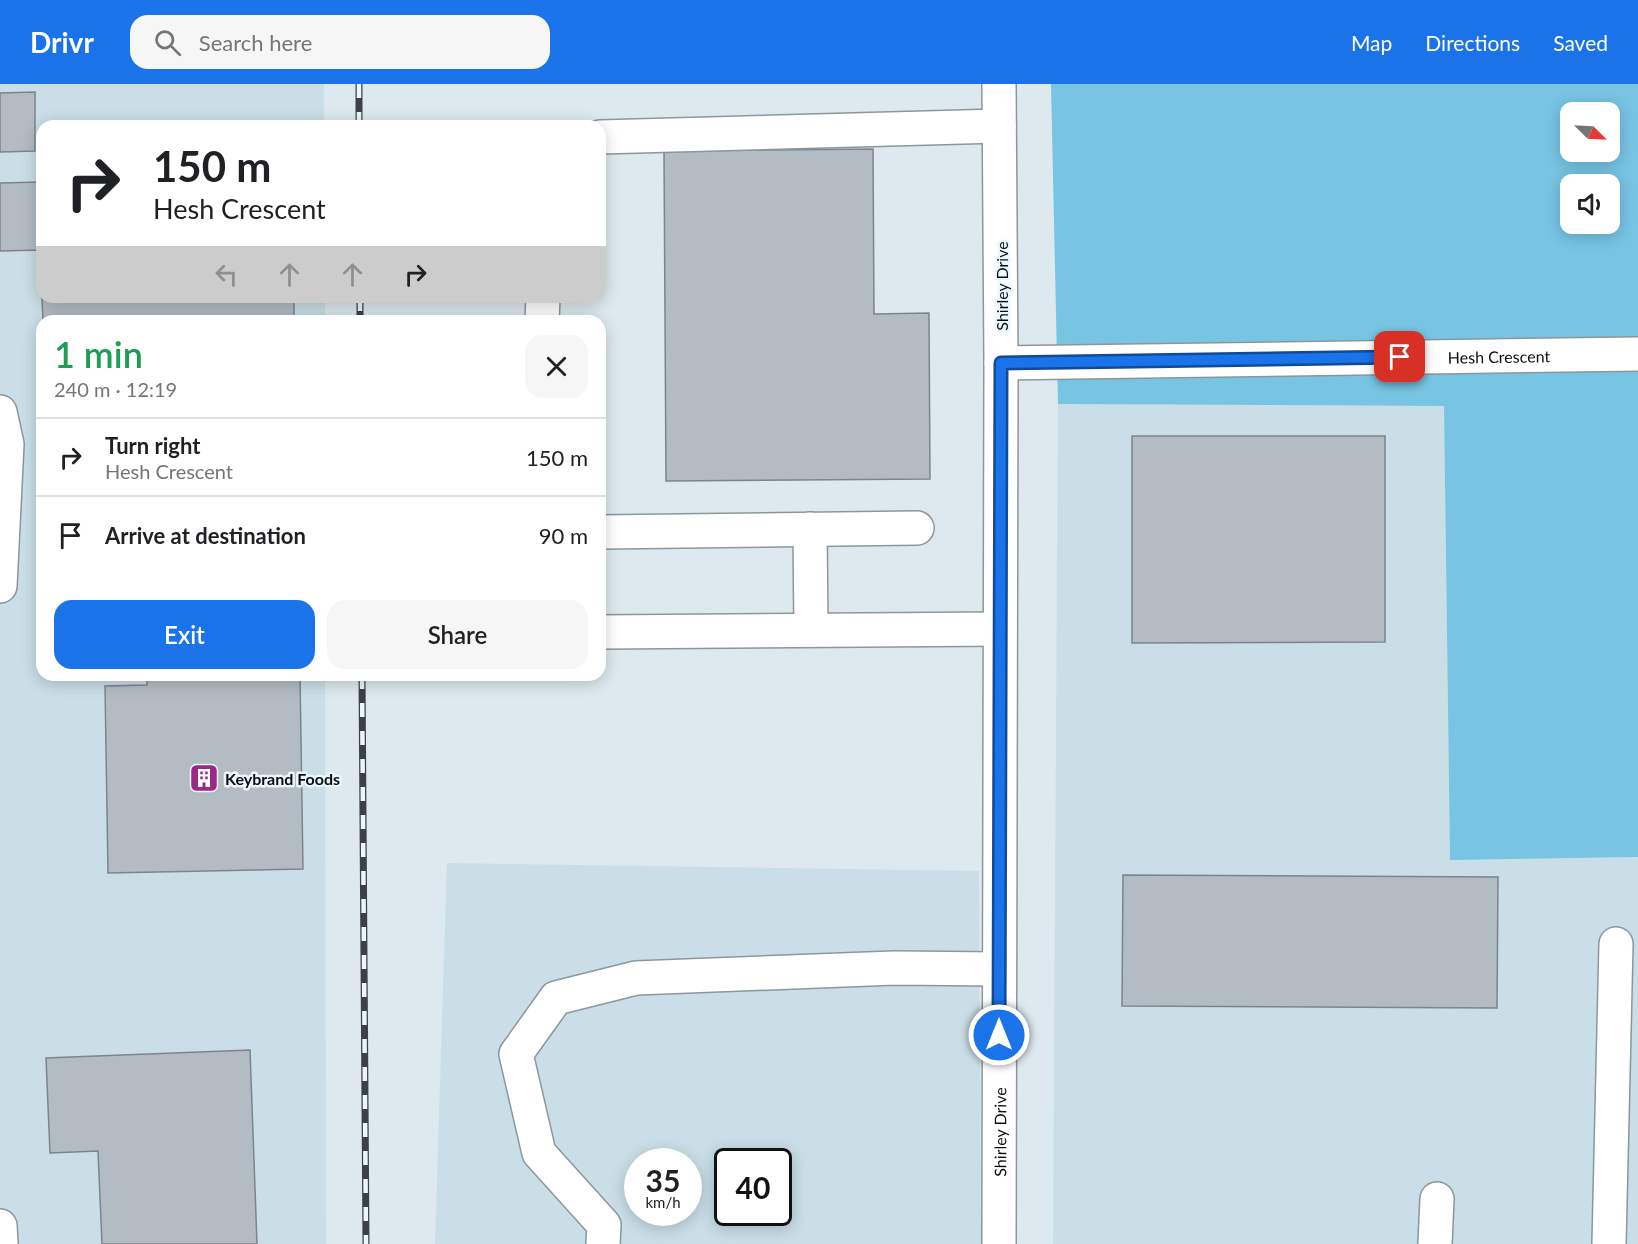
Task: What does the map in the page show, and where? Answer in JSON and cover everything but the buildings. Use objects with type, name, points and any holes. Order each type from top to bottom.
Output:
[{"type":"street","name":"Shirley Drive","points":[[999,84],[1001,363],[999,1244]]},
{"type":"street","points":[[606,137],[999,126]]},
{"type":"street","name":"Hesh Crescent","points":[[1001,363],[1638,354]]},
{"type":"street","points":[[0,412],[7,444],[0,585]]},
{"type":"street","points":[[606,532],[918,528]]},
{"type":"street","points":[[810,529],[811,630]]},
{"type":"street","points":[[606,632],[1000,629]]},
{"type":"street","points":[[1609,1244],[1616,944]]},
{"type":"street","points":[[603,1244],[604,1225],[539,1153],[516,1054],[556,998],[636,978],[894,968],[999,969]]},
{"type":"street","points":[[1435,1244],[1437,1199]]},
{"type":"street","points":[[0,1226],[1,1244]]},
{"type":"shaded area","points":[[0,84],[324,84],[324,120],[36,120],[36,303],[325,303],[325,315],[36,315],[36,681],[325,681],[326,1244],[0,1244]]},
{"type":"shaded area","points":[[1051,84],[1638,84],[1638,857],[1450,860],[1444,406],[1058,404]]},
{"type":"shaded area","points":[[1058,404],[1444,406],[1450,859],[1638,857],[1638,1244],[1053,1244]]},
{"type":"shaded area","points":[[447,863],[979,871],[981,1244],[435,1244]]},
{"type":"railway","points":[[359,84],[359,120]]},
{"type":"railway","points":[[360,303],[360,315]]},
{"type":"railway","points":[[362,681],[366,1244]]},
{"type":"place","name":"Keybrand Foods","points":[[204,778]]},
{"type":"route","points":[[999,1035],[1001,363],[1400,357]]}]
